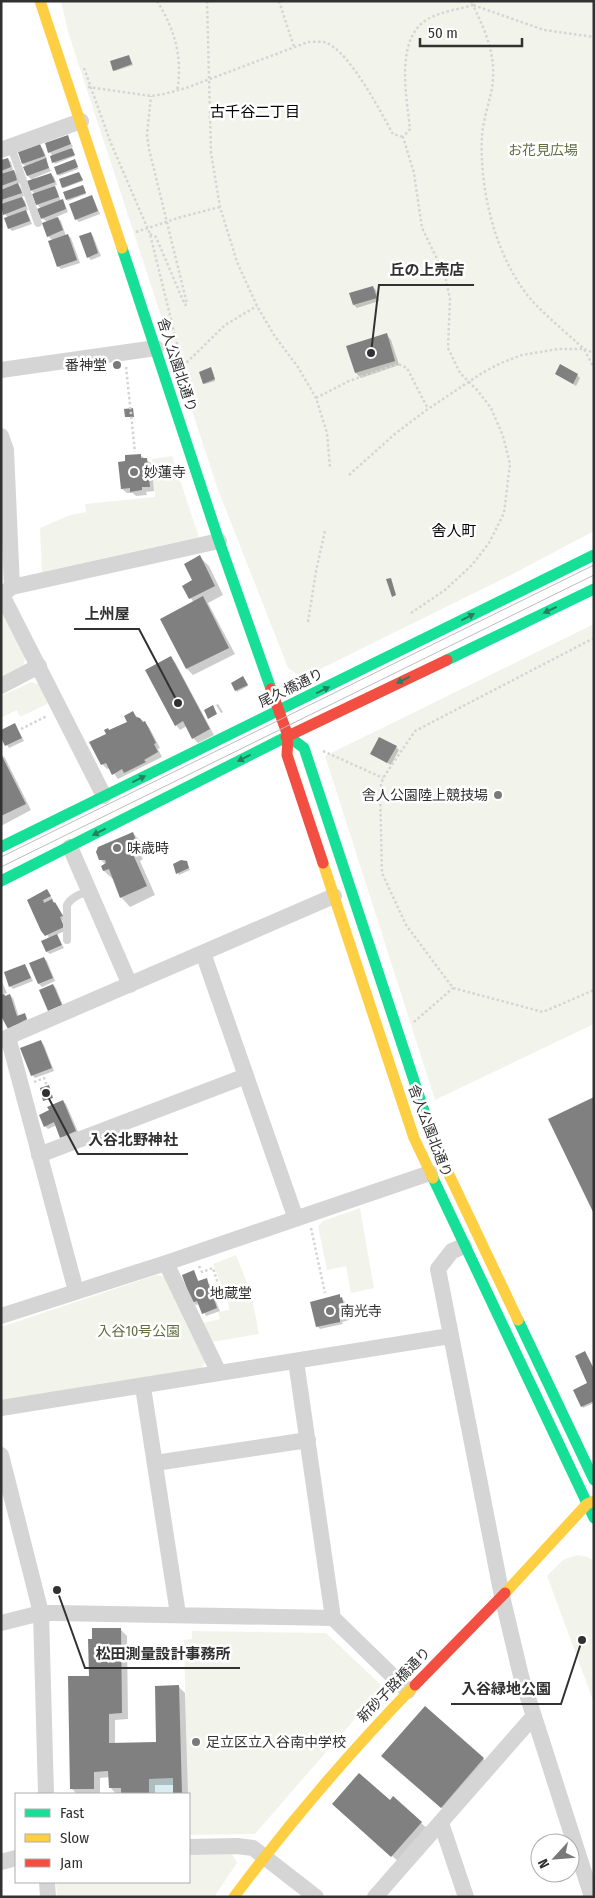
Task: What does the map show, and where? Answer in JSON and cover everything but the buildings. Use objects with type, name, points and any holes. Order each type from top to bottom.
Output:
[{"type":"street","name":"舎人公園北通り","points":[[40,1],[219,541],[288,736],[287,755],[414,1138],[464,1246],[591,1503],[594,1518]]},
{"type":"street","points":[[6,149],[81,121]]},
{"type":"street","points":[[1,370],[156,348]]},
{"type":"street","points":[[1,436],[6,450],[5,592],[39,666],[104,796]]},
{"type":"street","points":[[5,592],[219,541]]},
{"type":"street","name":"尾久橋通り","points":[[1,847],[594,555]]},
{"type":"street","points":[[1,880],[288,736],[594,589]]},
{"type":"street","points":[[1,686],[39,666]]},
{"type":"street","name":"舎人公園北通り","points":[[288,736],[304,748],[419,1098],[444,1164],[594,1480]]},
{"type":"street","points":[[70,847],[130,985]]},
{"type":"street","points":[[76,1292],[5,1039],[334,896]]},
{"type":"street","points":[[203,953],[246,1076],[303,1222]]},
{"type":"street","points":[[39,1156],[246,1076]]},
{"type":"street","points":[[1,1316],[166,1263],[303,1222],[430,1173]]},
{"type":"street","points":[[464,1246],[452,1251],[438,1270],[450,1336],[502,1596],[521,1676],[592,1897]]},
{"type":"street","points":[[166,1263],[219,1373]]},
{"type":"street","points":[[1,1408],[143,1387],[450,1336]]},
{"type":"street","points":[[296,1361],[333,1618],[408,1691]]},
{"type":"street","points":[[143,1387],[178,1614]]},
{"type":"street","points":[[155,1463],[308,1440]]},
{"type":"street","points":[[1,1455],[41,1614],[46,1793]]},
{"type":"street","name":"新砂子路橋通り","points":[[234,1897],[264,1855],[322,1786],[408,1691],[591,1503]]},
{"type":"street","points":[[1,1623],[41,1614],[178,1614],[333,1618]]},
{"type":"street","points":[[375,1897],[533,1717]]},
{"type":"street","points":[[441,1823],[466,1897]]},
{"type":"street","points":[[190,1847],[237,1846],[253,1848],[316,1897]]},
{"type":"street","points":[[1,1862],[15,1858]]},
{"type":"street","points":[[47,1883],[48,1897]]},
{"type":"lane","points":[[6,149],[38,223]]},
{"type":"lane","points":[[67,940],[67,906],[77,896],[89,891]]},
{"type":"path","points":[[157,1],[168,20],[176,41],[177,91]]},
{"type":"path","points":[[207,1],[210,153],[220,207],[237,262],[257,306],[274,335],[298,367],[316,398],[327,434],[330,468]]},
{"type":"path","points":[[279,1],[294,46]]},
{"type":"path","points":[[471,1],[490,40],[493,64],[492,87],[482,135],[484,192],[497,239],[515,275],[536,304],[584,349],[594,368]]},
{"type":"path","points":[[403,137],[410,129],[404,82],[407,53],[412,34],[427,19],[473,5],[544,30],[594,37]]},
{"type":"path","points":[[97,89],[151,96],[177,91],[294,46],[308,42],[326,42],[344,56],[369,92],[393,134],[403,137]]},
{"type":"path","points":[[84,68],[110,141],[150,234],[185,379]]},
{"type":"path","points":[[150,234],[156,237],[185,306],[188,304],[149,149],[147,135],[151,96]]},
{"type":"path","points":[[403,137],[414,173],[422,228],[445,275],[450,299],[448,348],[460,373],[491,408],[503,436],[510,464],[504,513],[489,543],[472,565],[445,590],[410,613]]},
{"type":"path","points":[[133,233],[220,207]]},
{"type":"path","points":[[182,366],[225,325],[257,306]]},
{"type":"path","points":[[349,475],[396,433],[449,393],[501,362],[522,355],[558,349],[584,349],[594,353]]},
{"type":"path","points":[[125,353],[135,452]]},
{"type":"path","points":[[316,398],[349,381],[398,364],[407,368],[428,409]]},
{"type":"path","points":[[308,622],[316,571],[325,531]]},
{"type":"path","points":[[594,638],[415,731],[383,778],[380,789],[382,873],[406,924],[454,988],[543,1012],[594,990]]},
{"type":"path","points":[[22,729],[60,709]]},
{"type":"path","points":[[319,749],[383,778]]},
{"type":"path","points":[[414,1023],[454,988]]},
{"type":"path","points":[[303,1222],[325,1293]]},
{"type":"path","points":[[197,1262],[202,1272],[212,1268],[219,1287]]},
{"type":"green space","name":"お花見広場","points":[[61,1],[594,1],[594,531],[511,575],[302,678],[288,668],[217,487],[68,32]]},
{"type":"green space","points":[[172,456],[199,537],[42,572],[40,528],[70,515],[86,512],[85,504],[155,497],[152,459]]},
{"type":"green space","points":[[1,607],[26,656],[23,666],[1,677]]},
{"type":"green space","points":[[594,624],[594,1024],[435,1100],[325,756]]},
{"type":"green space","points":[[31,682],[40,685],[49,703],[20,717],[17,710],[1,718],[1,696]]},
{"type":"green space","points":[[360,1208],[374,1288],[351,1293],[346,1266],[327,1270],[318,1226],[323,1221]]},
{"type":"green space","points":[[236,1255],[252,1295],[227,1300],[213,1264]]},
{"type":"green space","name":"入谷10号公園","points":[[156,1275],[166,1277],[207,1359],[202,1368],[1,1401],[1,1327]]},
{"type":"green space","points":[[252,1298],[259,1334],[212,1342],[203,1323],[220,1319],[218,1312],[229,1310],[228,1302]]},
{"type":"green space","points":[[577,1555],[588,1557],[594,1561],[594,1703],[547,1576],[563,1560]]},
{"type":"green space","points":[[192,1631],[326,1633],[380,1684],[380,1690],[255,1834],[190,1835],[184,1640],[192,1639]]},
{"type":"green space","points":[[231,1852],[237,1863],[214,1897],[57,1897],[56,1883],[190,1883],[190,1853]]},
{"type":"shaded area","points":[[173,1778],[173,1793],[149,1793],[149,1779]]},
{"type":"tram line","points":[[1,857],[594,565]]},
{"type":"tram line","points":[[1,867],[594,575]]},
{"type":"traffic: fast","points":[[122,248],[219,541],[271,689]]},
{"type":"traffic: fast","points":[[1,847],[594,555]]},
{"type":"traffic: fast","points":[[447,660],[594,589]]},
{"type":"traffic: fast","points":[[288,736],[304,748],[427,1120]]},
{"type":"traffic: fast","points":[[1,881],[286,737]]},
{"type":"traffic: fast","points":[[433,1178],[594,1518]]},
{"type":"traffic: fast","points":[[518,1320],[594,1480]]},
{"type":"traffic: slow","points":[[40,1],[122,248]]},
{"type":"traffic: slow","points":[[323,863],[414,1138],[433,1178]]},
{"type":"traffic: slow","points":[[427,1120],[444,1164],[518,1320]]},
{"type":"traffic: slow","points":[[505,1593],[587,1504],[594,1501]]},
{"type":"traffic: slow","points":[[234,1897],[321,1788],[415,1685]]},
{"type":"traffic: jam","points":[[286,737],[447,660]]},
{"type":"traffic: jam","points":[[271,689],[288,736],[287,755],[323,863]]},
{"type":"traffic: jam","points":[[415,1685],[505,1593]]},
{"type":"place","name":"丘の上売店","points":[[371,353]]},
{"type":"place","name":"番神堂","points":[[117,365]]},
{"type":"place","name":"妙蓮寺","points":[[134,472]]},
{"type":"place","name":"上州屋","points":[[178,703]]},
{"type":"place","name":"舎人公園陸上競技場","points":[[498,795]]},
{"type":"place","name":"味歳時","points":[[117,848]]},
{"type":"place","name":"入谷北野神社","points":[[46,1093]]},
{"type":"place","name":"地蔵堂","points":[[200,1293]]},
{"type":"place","name":"南光寺","points":[[330,1311]]},
{"type":"place","name":"松田測量設計事務所","points":[[57,1590]]},
{"type":"place","name":"入谷緑地公園","points":[[582,1640]]},
{"type":"place","name":"足立区立入谷南中学校","points":[[196,1742]]},
{"type":"district","name":"古千谷二丁目","points":[[255,112]]},
{"type":"district","name":"舎人町","points":[[454,531]]}]
